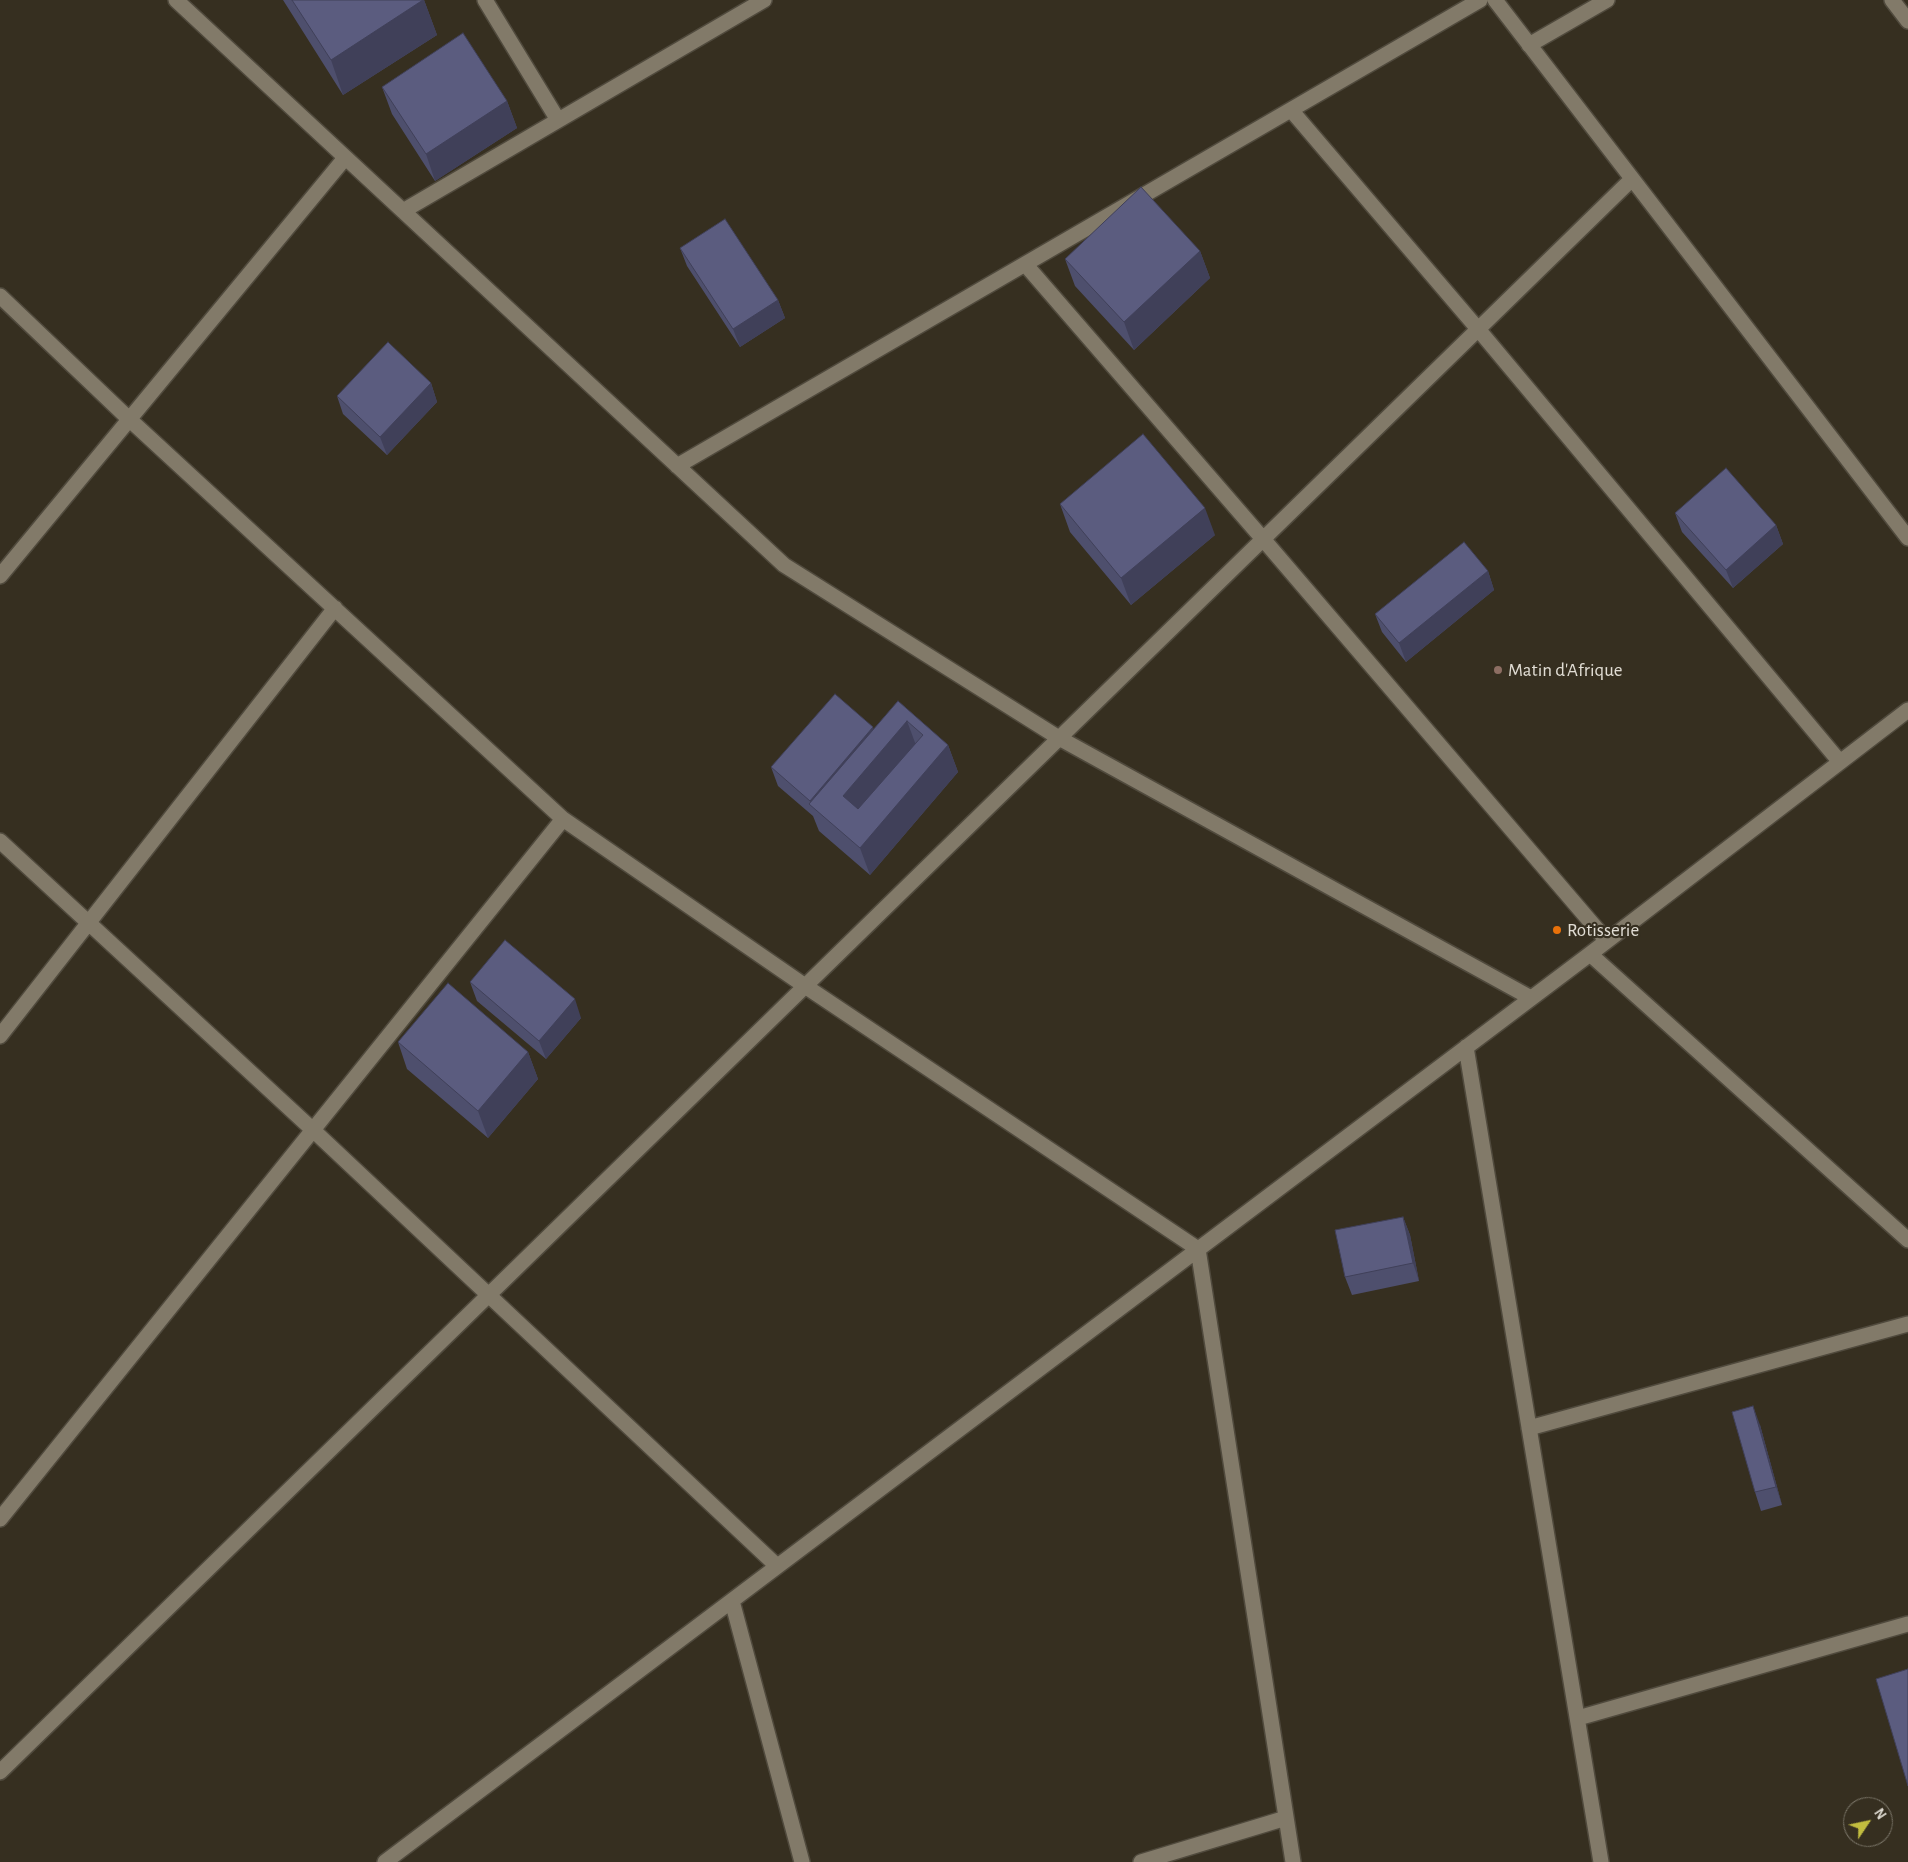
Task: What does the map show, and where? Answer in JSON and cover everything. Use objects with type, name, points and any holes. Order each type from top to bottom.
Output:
[{"type":"street","points":[[176,0],[784,565],[1059,738],[1531,998]]},
{"type":"street","points":[[485,0],[558,120]]},
{"type":"street","points":[[403,211],[764,0]]},
{"type":"street","points":[[678,466],[1480,0]]},
{"type":"street","points":[[1495,0],[1908,538]]},
{"type":"street","points":[[1529,45],[1607,0]]},
{"type":"street","points":[[1892,0],[1908,21]]},
{"type":"street","points":[[1290,110],[1478,329],[1840,762]]},
{"type":"street","points":[[0,576],[345,158]]},
{"type":"street","points":[[0,1772],[1632,179]]},
{"type":"street","points":[[1025,264],[1607,941]]},
{"type":"street","points":[[0,296],[129,420],[563,819],[805,986],[1198,1249],[1293,1862]]},
{"type":"street","points":[[0,1036],[335,608]]},
{"type":"street","points":[[385,1862],[1590,954],[1908,710]]},
{"type":"street","points":[[0,1520],[563,819]]},
{"type":"street","points":[[0,841],[313,1130],[778,1566]]},
{"type":"street","points":[[1590,954],[1908,1240]]},
{"type":"street","points":[[1466,1047],[1601,1862]]},
{"type":"street","points":[[1529,1428],[1908,1324]]},
{"type":"street","points":[[732,1601],[802,1862]]},
{"type":"street","points":[[1578,1718],[1908,1624]]},
{"type":"street","points":[[1141,1862],[1286,1818]]},
{"type":"building","points":[[292,0],[423,0],[331,60]]},
{"type":"building","points":[[463,33],[507,101],[426,154],[382,87]]},
{"type":"building","points":[[1141,187],[1200,251],[1124,322],[1065,259]]},
{"type":"building","points":[[725,219],[778,300],[733,329],[680,248]]},
{"type":"building","points":[[388,342],[431,383],[380,437],[337,396]]},
{"type":"building","points":[[1143,434],[1205,508],[1121,578],[1060,504]]},
{"type":"building","points":[[1726,468],[1776,525],[1726,570],[1675,513]]},
{"type":"building","points":[[1464,542],[1488,571],[1399,643],[1375,614]]},
{"type":"building","points":[[835,694],[873,727],[810,801],[771,767]]},
{"type":"building","points":[[898,701],[948,745],[860,848],[809,804]],"holes":[[[907,721],[923,735],[858,809],[843,796]]]},
{"type":"building","points":[[505,940],[575,999],[539,1041],[470,982]]},
{"type":"building","points":[[448,983],[528,1052],[478,1111],[398,1042]]},
{"type":"building","points":[[1403,1217],[1413,1263],[1345,1277],[1335,1230]]},
{"type":"building","points":[[1753,1406],[1776,1487],[1755,1492],[1732,1412]]},
{"type":"building","points":[[1908,1669],[1908,1786],[1876,1679]]},
{"type":"place","name":"Matin d'Afrique","points":[[1498,670]]},
{"type":"place","name":"Rotisserie","points":[[1557,930]]}]
